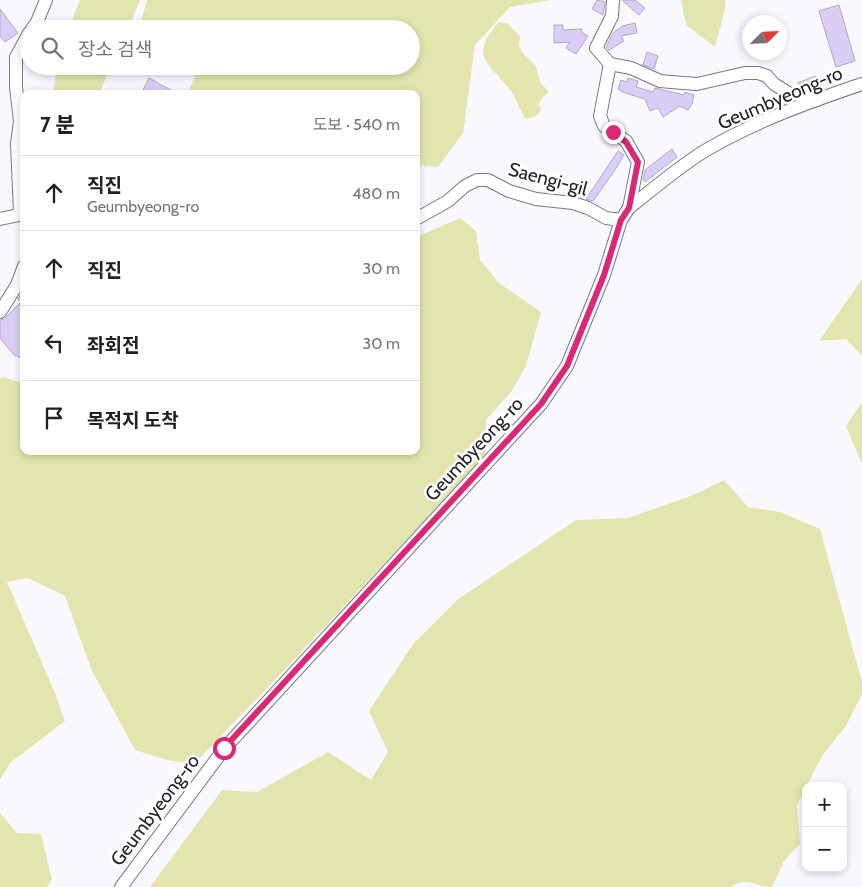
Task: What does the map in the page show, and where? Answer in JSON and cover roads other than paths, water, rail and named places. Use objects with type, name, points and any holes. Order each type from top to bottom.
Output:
[{"type":"street","points":[[38,20],[46,0]]},
{"type":"street","points":[[613,0],[612,16],[596,48],[610,64],[631,68],[660,80],[696,84],[745,73],[758,73],[767,76],[774,84],[790,94],[810,96],[817,100]]},
{"type":"street","points":[[20,50],[16,57],[16,87],[20,121],[17,144],[20,186]]},
{"type":"street","points":[[610,64],[600,116],[604,126],[626,142],[638,162],[629,208]]},
{"type":"street","name":"Geumbyeong-ro","points":[[121,887],[224,748],[541,404],[567,366],[604,275],[621,220],[629,208],[706,150],[754,125],[862,84]]},
{"type":"street","name":"Saengi-gil","points":[[420,217],[448,200],[465,186],[477,180],[488,180],[509,192],[536,199],[573,203],[588,208],[606,218],[621,220]]},
{"type":"street","points":[[0,219],[20,214]]},
{"type":"street","points":[[0,312],[17,286],[20,277]]}]
